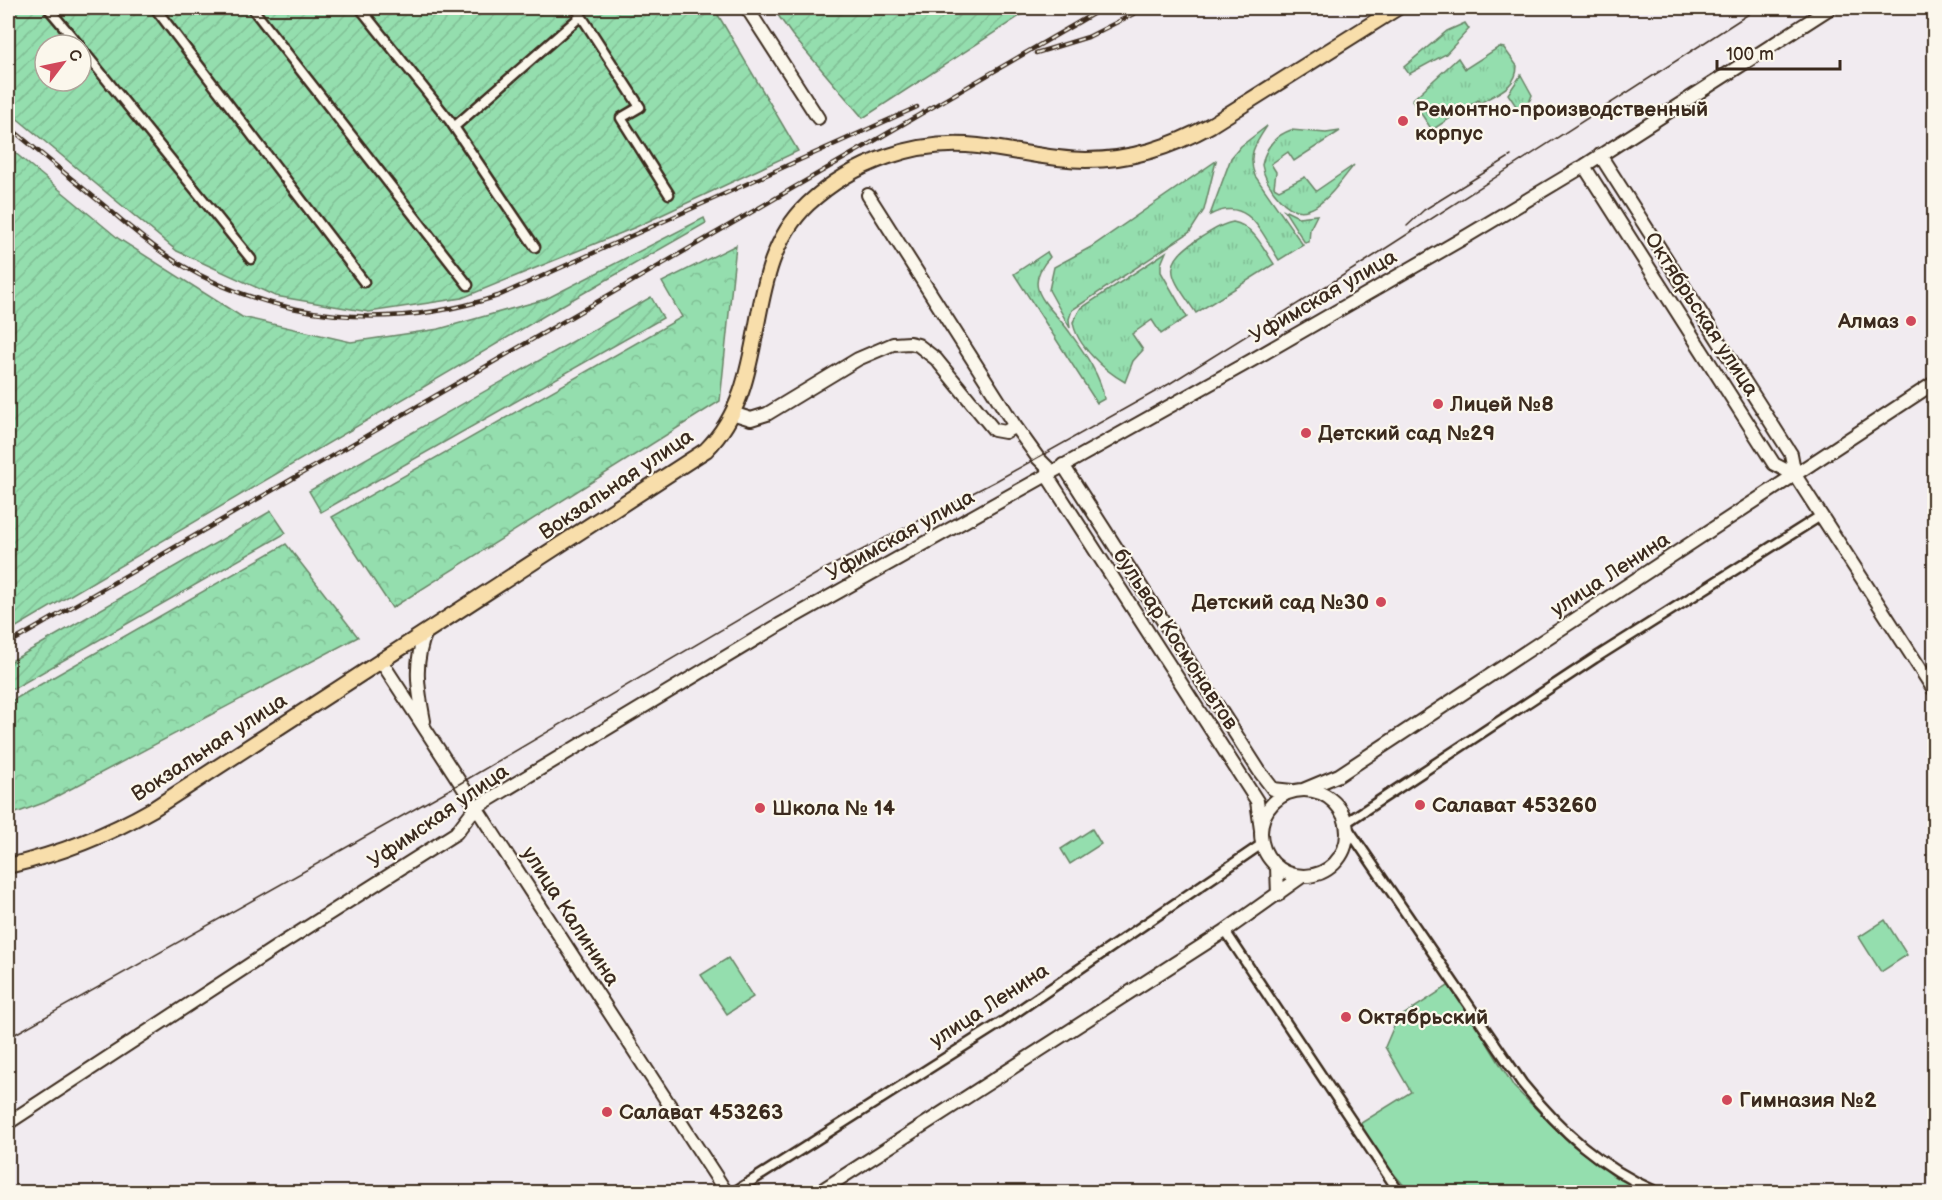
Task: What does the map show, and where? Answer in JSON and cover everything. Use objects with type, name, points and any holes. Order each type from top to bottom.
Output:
[{"type":"main road","name":"Вокзальная улица","points":[[8,866],[53,855],[119,829],[693,460],[719,438],[735,414],[747,379],[764,292],[778,247],[789,227],[806,206],[849,174],[895,154],[946,146],[975,146],[1084,160],[1131,157],[1152,152],[1211,125],[1397,8]]},
{"type":"street","points":[[48,8],[69,33]]},
{"type":"street","points":[[154,8],[364,282]]},
{"type":"street","points":[[252,8],[468,285]]},
{"type":"street","points":[[360,8],[454,127],[535,247]]},
{"type":"street","points":[[747,8],[818,118]]},
{"type":"street","name":"Уфимская улица","points":[[8,1123],[278,946],[456,833],[476,808],[779,625],[1264,353],[1584,166],[1830,8]]},
{"type":"street","points":[[454,127],[579,12],[640,107],[621,118],[669,194]]},
{"type":"street","points":[[93,62],[251,259]]},
{"type":"street","name":"Октябрьская улица","points":[[1600,155],[1791,454],[1795,475],[1935,690]]},
{"type":"street","name":"Октябрьская улица","points":[[1584,166],[1774,465],[1795,475]]},
{"type":"street","name":"бульвар Космонавтов","points":[[868,195],[1016,426],[1038,458],[1053,470],[1260,772],[1273,789],[1298,791]]},
{"type":"street","points":[[1693,335],[1710,324]]},
{"type":"street","points":[[735,414],[751,418],[767,414],[858,359],[893,344],[910,343],[918,345],[936,359],[994,430],[1005,432],[1016,426]]},
{"type":"street","name":"улица Ленина","points":[[1261,830],[1271,806],[1298,791],[1339,776],[1935,383]]},
{"type":"street","name":"бульвар Космонавтов","points":[[1053,470],[1257,801],[1261,830]]},
{"type":"street","points":[[1347,825],[1570,674],[1822,515]]},
{"type":"street","points":[[425,728],[417,687],[417,660],[426,632]]},
{"type":"street","name":"улица Калинина","points":[[381,661],[726,1192]]},
{"type":"street","points":[[1333,801],[1339,776]]},
{"type":"street","points":[[1298,791],[1314,791],[1333,801],[1522,1083],[1550,1118],[1584,1150],[1657,1192]]},
{"type":"street","points":[[819,1192],[1225,931],[1301,877],[1320,874],[1336,863],[1346,846],[1347,825]]},
{"type":"street","points":[[1261,830],[1262,844],[1268,857],[1277,867],[1301,877]]},
{"type":"street","name":"улица Ленина","points":[[734,1192],[1002,1022],[1262,844]]},
{"type":"street","points":[[1277,867],[1278,895]]},
{"type":"street","points":[[1225,931],[1398,1192]]},
{"type":"green space","points":[[8,8],[714,8],[798,151],[636,227],[462,298],[369,312],[275,296],[177,251],[8,111]]},
{"type":"green space","points":[[773,8],[1032,8],[863,118],[792,35]]},
{"type":"green space","points":[[1465,23],[1469,29],[1446,54],[1409,74],[1404,67],[1447,31]]},
{"type":"green space","points":[[1499,47],[1504,48],[1517,66],[1510,85],[1480,103],[1478,100],[1432,130],[1412,100],[1458,58],[1465,69]]},
{"type":"green space","points":[[1521,75],[1532,95],[1530,100],[1518,109],[1508,94]]},
{"type":"green space","points":[[1267,126],[1252,156],[1255,176],[1303,245],[1279,260],[1259,228],[1244,213],[1223,210],[1210,215],[1231,158],[1241,146]]},
{"type":"green space","points":[[1291,130],[1326,133],[1340,131],[1294,161],[1288,152],[1271,164],[1276,172],[1274,187],[1279,190],[1305,177],[1316,191],[1354,165],[1321,203],[1311,209],[1300,211],[1290,208],[1279,198],[1270,187],[1262,165],[1271,144]]},
{"type":"green space","points":[[8,147],[119,239],[242,317],[351,342],[439,329],[546,299],[704,218],[706,223],[8,632]]},
{"type":"green space","points":[[1216,161],[1204,210],[1190,232],[1072,310],[1069,319],[1070,328],[1049,290],[1054,267],[1091,247]]},
{"type":"green space","points":[[1284,210],[1298,217],[1317,215],[1310,229],[1309,242],[1305,243]]},
{"type":"green space","points":[[1233,222],[1247,228],[1252,233],[1274,264],[1196,313],[1176,281],[1173,264],[1186,248],[1200,238],[1216,228]]},
{"type":"green space","points":[[736,245],[720,401],[392,608],[332,517],[682,317],[662,282]]},
{"type":"green space","points":[[1047,252],[1050,257],[1041,268],[1037,278],[1038,287],[1046,304],[1068,330],[1095,372],[1104,399],[1097,403],[1014,274]]},
{"type":"green space","points":[[1166,252],[1161,264],[1161,272],[1187,317],[1161,334],[1152,320],[1132,334],[1143,350],[1133,361],[1125,382],[1109,371],[1085,348],[1075,331],[1073,322],[1080,309]]},
{"type":"green space","points":[[651,297],[663,318],[321,512],[309,491]]},
{"type":"green space","points":[[271,511],[286,533],[8,692],[8,663]]},
{"type":"green space","points":[[286,544],[358,637],[46,802],[8,816],[8,703]]},
{"type":"green space","points":[[1092,829],[1101,844],[1070,864],[1061,849]]},
{"type":"green space","points":[[1885,920],[1907,955],[1881,972],[1859,937]]},
{"type":"green space","points":[[728,958],[753,997],[727,1014],[701,975]]},
{"type":"green space","points":[[1451,984],[1514,1087],[1571,1144],[1615,1177],[1645,1192],[1410,1192],[1407,1189],[1381,1159],[1358,1125],[1411,1092],[1385,1047],[1397,1019]]},
{"type":"tram line","points":[[8,1038],[459,784],[823,570],[994,482],[1169,384],[1366,261],[1758,8]]},
{"type":"tram line","points":[[1407,226],[1424,210],[1511,156]]},
{"type":"railway","points":[[8,644],[1103,8]]},
{"type":"railway","points":[[1036,53],[1088,37],[1145,8]]},
{"type":"railway","points":[[8,126],[150,243],[178,263],[216,283],[254,298],[294,309],[334,315],[375,316],[416,314],[457,307],[498,296],[917,107]]},
{"type":"place","name":"Ремонтно-производственный корпус","points":[[1403,121]]},
{"type":"place","name":"Алмаз","points":[[1911,321]]},
{"type":"place","name":"Лицей №8","points":[[1438,404]]},
{"type":"place","name":"Детский сад №29","points":[[1306,433]]},
{"type":"place","name":"Детский сад №30","points":[[1381,602]]},
{"type":"place","name":"Салават 453260","points":[[1420,805]]},
{"type":"place","name":"Школа № 14","points":[[760,808]]},
{"type":"place","name":"Октябрьский","points":[[1346,1017]]},
{"type":"place","name":"Гимназия №2","points":[[1727,1100]]},
{"type":"place","name":"Салават 453263","points":[[607,1112]]}]
